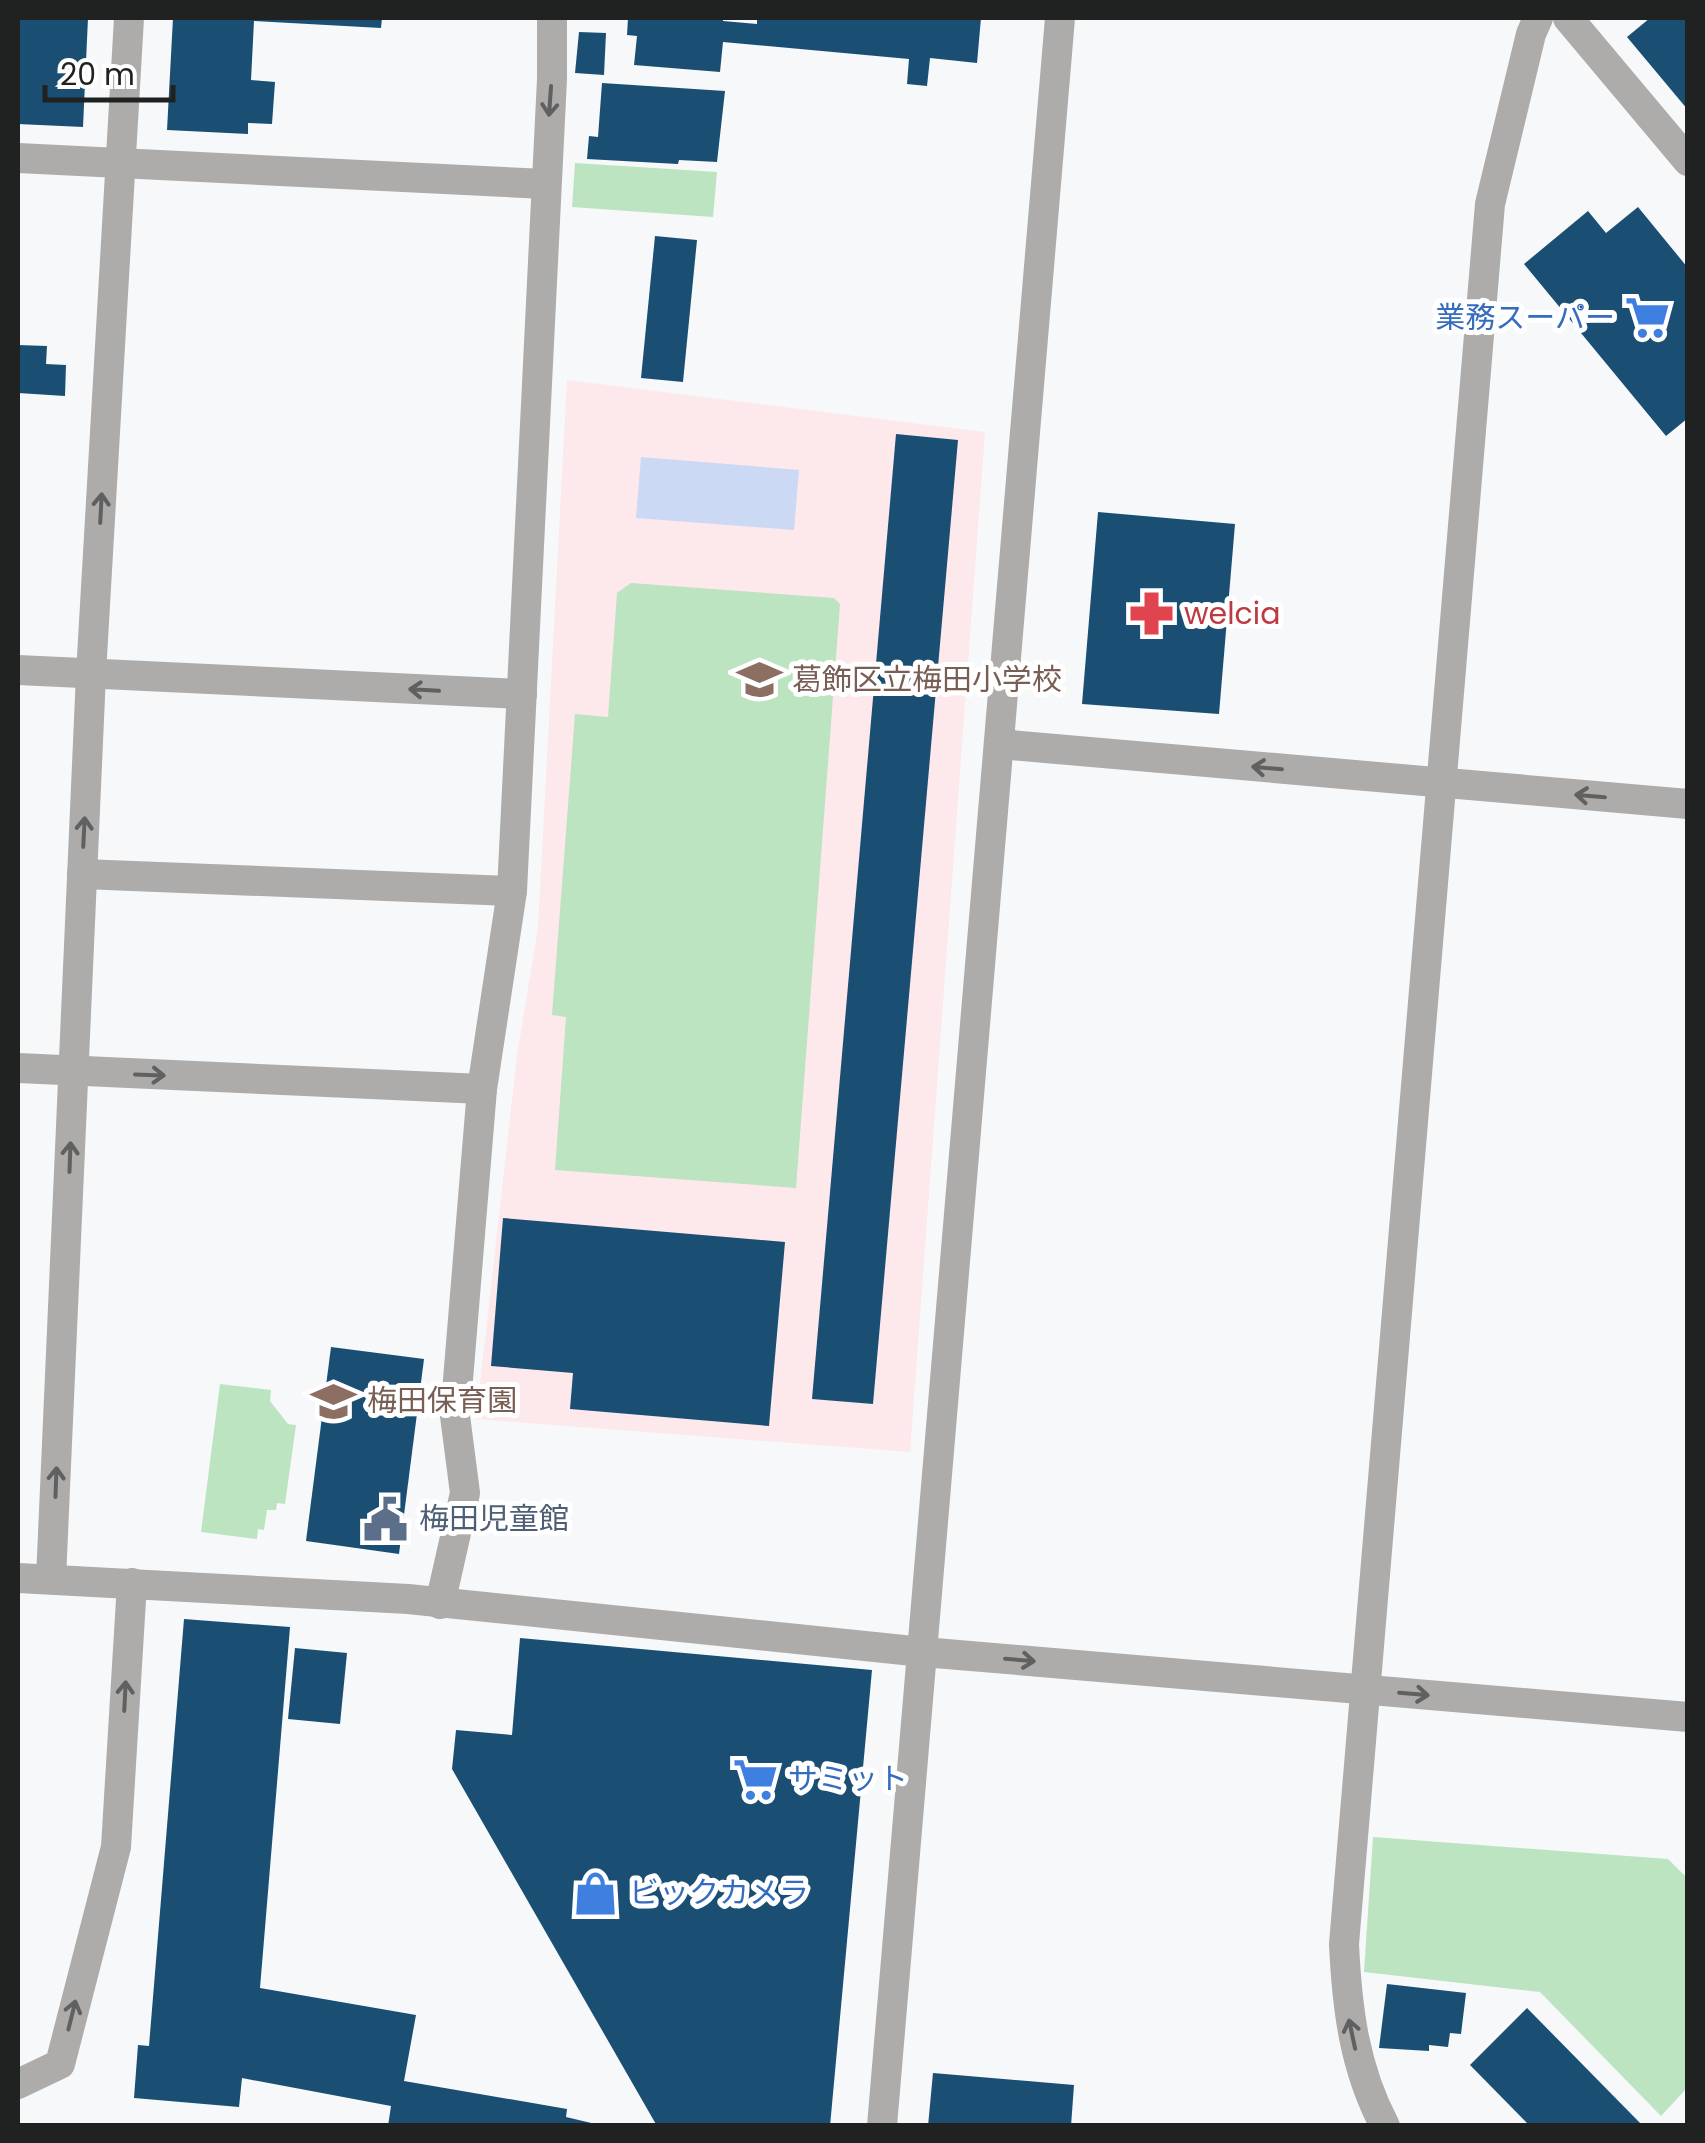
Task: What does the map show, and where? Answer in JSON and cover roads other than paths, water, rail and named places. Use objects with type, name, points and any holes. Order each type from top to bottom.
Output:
[{"type":"street","points":[[52,1579],[91,674],[128,18]]},
{"type":"street","points":[[440,1604],[465,1493],[455,1416],[482,1089],[512,890],[552,18]]},
{"type":"street","points":[[882,2126],[1060,18]]},
{"type":"street","points":[[1384,2126],[1360,2068],[1346,1990],[1344,1944],[1490,204],[1538,18]]},
{"type":"street","points":[[1568,18],[1688,161]]},
{"type":"street","points":[[18,158],[545,184]]},
{"type":"street","points":[[18,670],[522,694]]},
{"type":"street","points":[[999,744],[1688,804]]},
{"type":"street","points":[[82,874],[512,890]]},
{"type":"street","points":[[18,1068],[482,1089]]},
{"type":"street","points":[[18,1578],[408,1598],[923,1652],[1688,1717]]},
{"type":"street","points":[[18,2084],[60,2064],[116,1847],[132,1583]]},
{"type":"water","points":[[641,457],[799,470],[794,530],[636,518]]},
{"type":"place","name":"業務スーパー","points":[[1648,318]]},
{"type":"place","name":"welcia","points":[[1151,614]]},
{"type":"place","name":"葛飾区立梅田小学校","points":[[759,680]]},
{"type":"place","name":"梅田保育園","points":[[334,1401]]},
{"type":"place","name":"梅田児童館","points":[[386,1519]]},
{"type":"place","name":"サミット","points":[[755,1779]]},
{"type":"place","name":"ビックカメラ","points":[[596,1893]]}]
